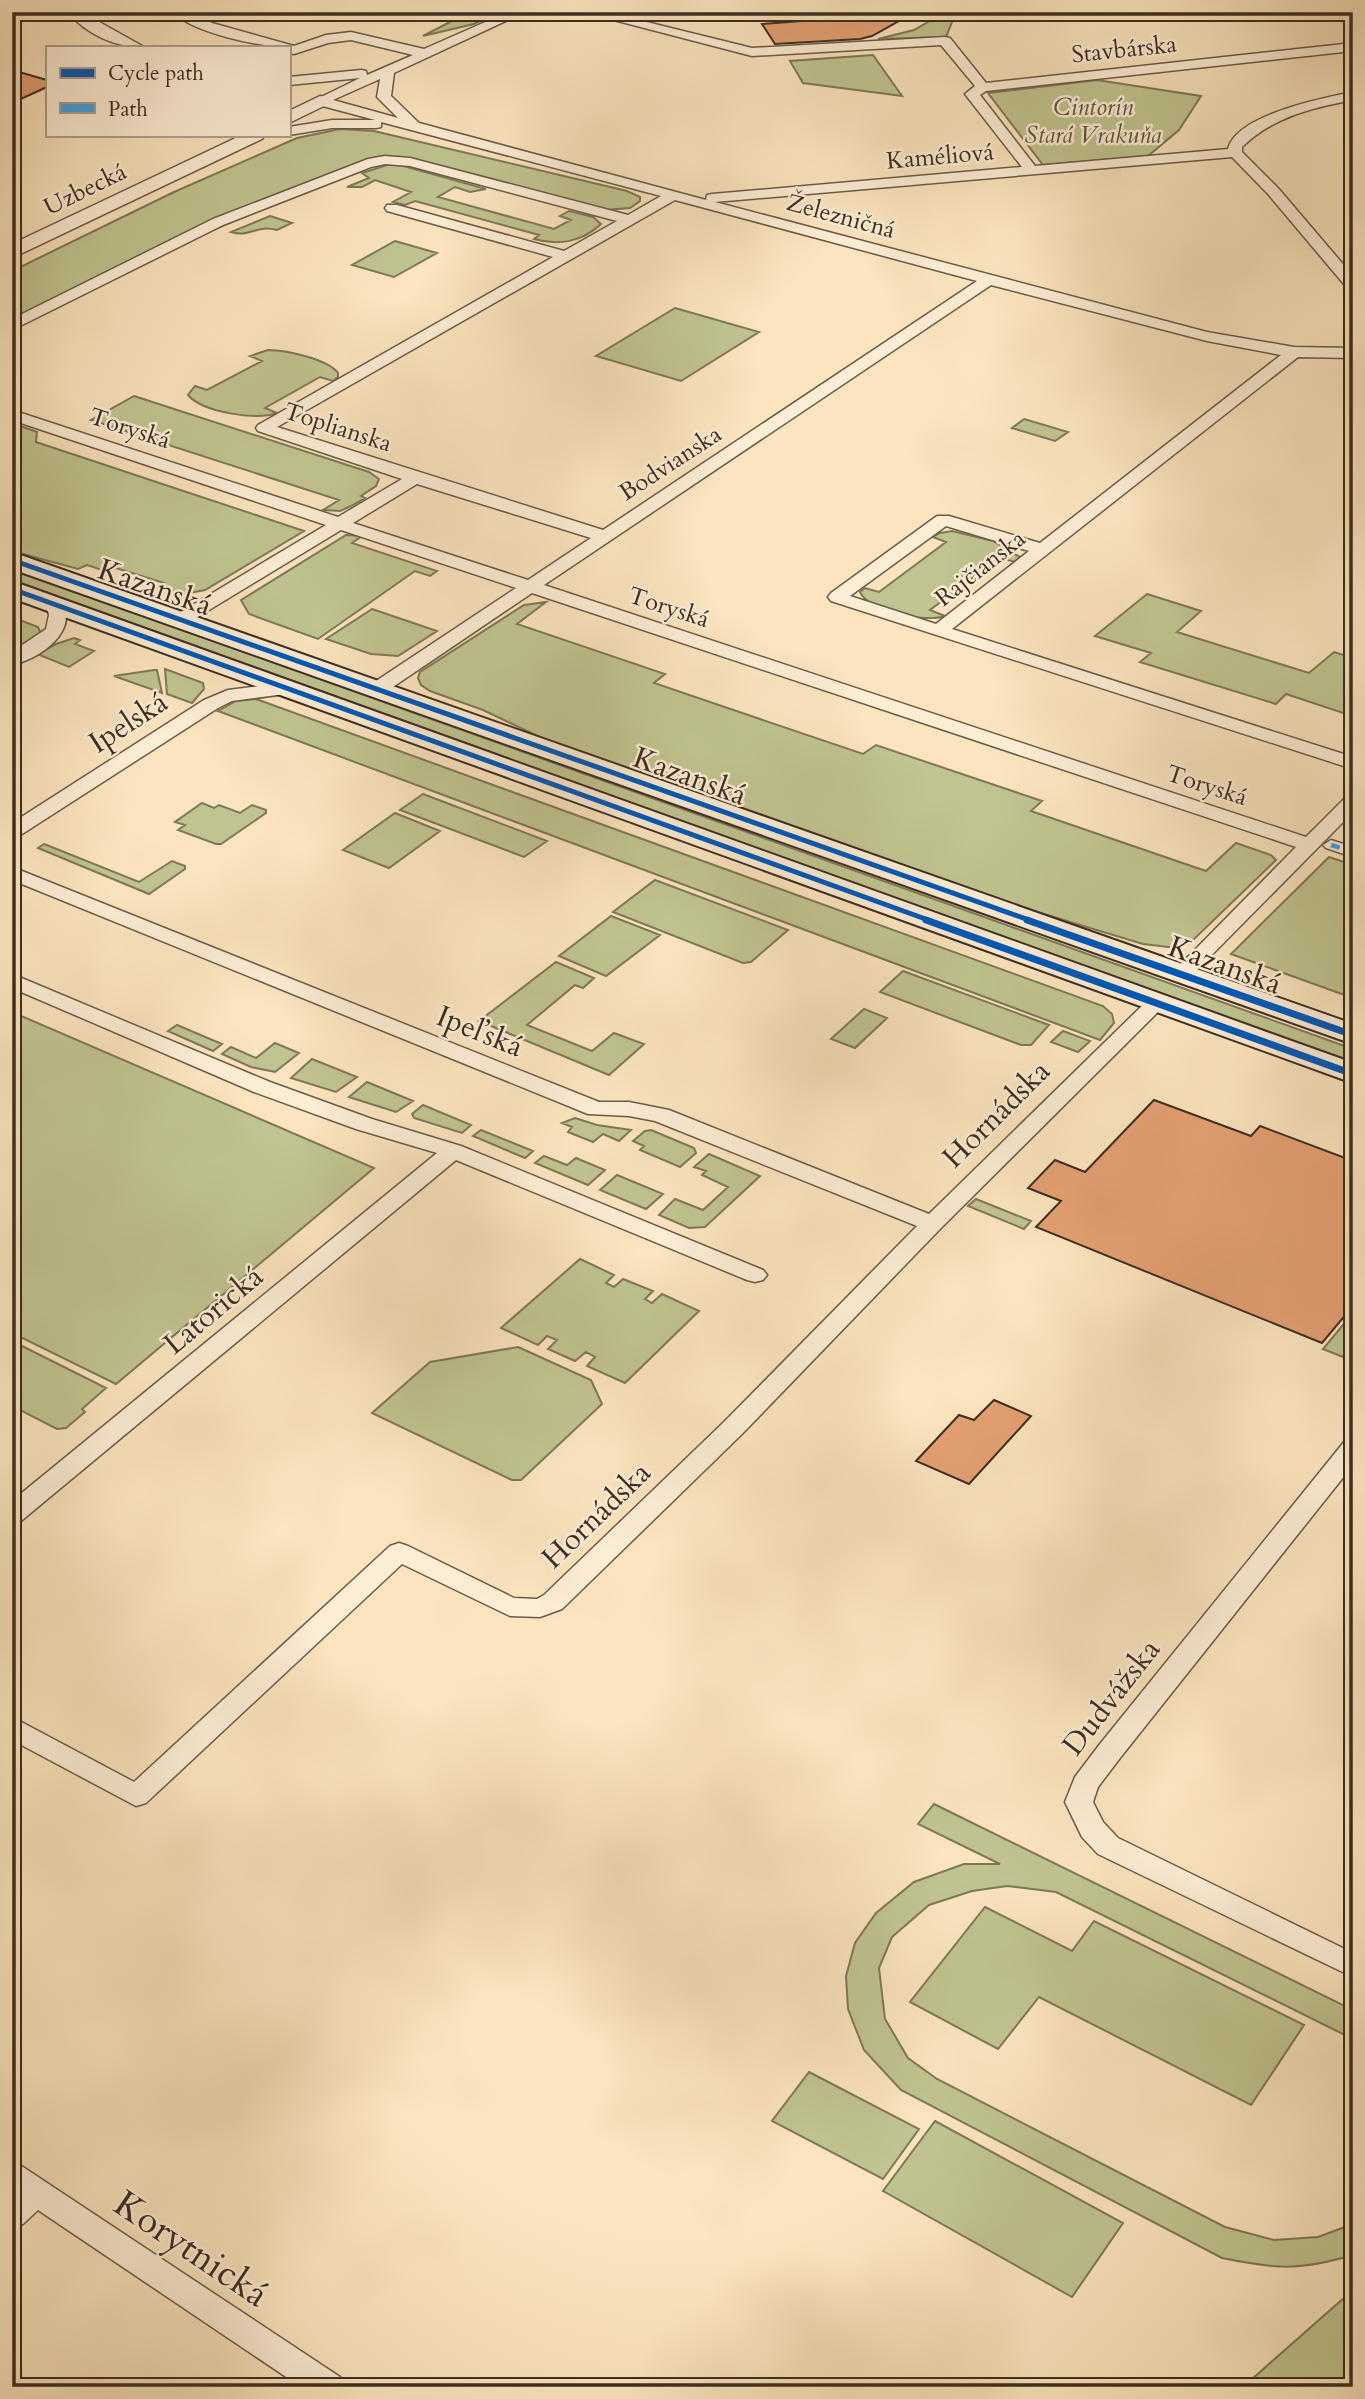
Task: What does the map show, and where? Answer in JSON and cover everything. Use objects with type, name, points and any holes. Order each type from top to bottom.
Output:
[{"type":"main road","name":"Kazanská","points":[[12,560],[1353,1035]]},
{"type":"main road","name":"Kazanská","points":[[12,589],[1353,1074]]},
{"type":"street","points":[[76,12],[95,27],[133,46]]},
{"type":"street","points":[[178,12],[207,26],[279,46]]},
{"type":"street","points":[[433,12],[451,16],[460,12]]},
{"type":"street","points":[[290,117],[388,69],[519,12]]},
{"type":"street","points":[[589,12],[752,52],[945,41],[983,86],[972,94],[1032,171]]},
{"type":"street","points":[[290,48],[351,36],[423,53]]},
{"type":"street","name":"Stavbárska","points":[[983,86],[1353,47]]},
{"type":"street","points":[[290,81],[321,80],[388,69]]},
{"type":"street","points":[[388,69],[384,97],[414,125]]},
{"type":"street","points":[[290,93],[320,101]]},
{"type":"street","points":[[1353,96],[1284,112],[1252,129],[1236,146],[1235,153],[1273,191],[1353,286]]},
{"type":"street","name":"Železničná","points":[[320,101],[1242,344],[1293,352],[1353,353]]},
{"type":"street","points":[[290,131],[332,124],[414,125]]},
{"type":"street","name":"Uzbecká","points":[[12,252],[254,136]]},
{"type":"street","name":"Kaméliová","points":[[676,196],[714,199],[1235,153]]},
{"type":"street","points":[[12,325],[218,222],[368,163],[385,160],[410,162],[628,220]]},
{"type":"street","points":[[773,221],[761,214],[759,206],[774,194]]},
{"type":"street","name":"Toplianska","points":[[415,478],[264,428],[628,220],[676,196]]},
{"type":"street","points":[[392,208],[565,256]]},
{"type":"street","name":"Bodvianska","points":[[377,689],[990,279]]},
{"type":"street","name":"Rajčianska","points":[[939,631],[1293,352]]},
{"type":"street","name":"Toryská","points":[[12,415],[1309,845]]},
{"type":"street","points":[[415,478],[603,536]]},
{"type":"street","name":"Toplianska","points":[[180,620],[415,478]]},
{"type":"street","points":[[939,631],[837,597],[943,520],[1044,550]]},
{"type":"street","points":[[12,660],[55,631],[60,623],[60,615],[55,605]]},
{"type":"street","name":"Rajčianska","points":[[939,631],[1353,764]]},
{"type":"street","name":"Ipelská","points":[[12,832],[211,704],[228,696],[286,689]]},
{"type":"street","points":[[1182,974],[1353,801]]},
{"type":"street","points":[[1331,845],[1353,852]]},
{"type":"street","name":"Ipeľská","points":[[12,873],[597,1109],[629,1108],[662,1115],[932,1224]]},
{"type":"street","points":[[12,980],[262,1087],[364,1124],[453,1151],[755,1275]]},
{"type":"street","name":"Hornádska","points":[[12,1727],[136,1796],[399,1552],[510,1607],[540,1608],[553,1602],[733,1428],[932,1224],[1157,1002]]},
{"type":"street","name":"Latorická","points":[[12,1515],[453,1151]]},
{"type":"street","name":"Dudvážska","points":[[1353,1448],[1110,1751],[1085,1784],[1079,1802],[1092,1829],[1108,1846],[1353,1966]]},
{"type":"street","points":[[12,2215],[24,2184]]},
{"type":"street","name":"Korytnická","points":[[24,2184],[328,2387]]},
{"type":"green space","points":[[469,12],[498,12],[474,24],[423,36]]},
{"type":"green space","points":[[945,12],[956,12],[946,37],[878,39],[914,30]]},
{"type":"green space","points":[[873,55],[902,96],[803,83],[790,61]]},
{"type":"green space","name":"Cintorín Stará Vrakuňa","points":[[1097,80],[1201,96],[1179,130],[1148,156],[1043,165],[988,93]]},
{"type":"green space","points":[[340,129],[374,131],[627,191],[640,197],[640,201],[630,208],[605,210],[414,159],[376,158],[12,319],[12,271],[174,192],[297,138]]},
{"type":"green space","points":[[387,165],[400,165],[486,189],[470,192],[455,187],[438,197],[554,229],[571,220],[560,216],[569,211],[593,217],[601,224],[578,239],[543,241],[534,239],[539,235],[415,201],[405,205],[393,202],[411,192],[375,180],[362,187],[347,187],[369,178],[362,173]]},
{"type":"green space","points":[[270,216],[292,223],[277,230],[231,232]]},
{"type":"green space","points":[[395,241],[437,253],[394,277],[352,265]]},
{"type":"green space","points":[[675,308],[759,332],[681,381],[596,356]]},
{"type":"green space","points":[[268,350],[316,360],[333,368],[338,377],[333,381],[320,377],[265,408],[277,413],[268,415],[244,415],[217,410],[195,401],[188,395],[195,386],[207,390],[262,361],[250,356]]},
{"type":"green space","points":[[134,396],[369,472],[379,479],[376,486],[361,496],[365,498],[351,506],[340,511],[323,510],[339,500],[91,420]]},
{"type":"green space","points":[[1024,419],[1068,432],[1055,441],[1012,428]]},
{"type":"green space","points":[[12,423],[37,432],[36,442],[304,531],[205,590],[184,594],[156,588],[164,583],[116,568],[108,572],[87,565],[78,569],[12,551]]},
{"type":"green space","points":[[952,531],[993,541],[1020,557],[1015,562],[1000,558],[930,610],[945,616],[912,617],[886,610],[865,599],[860,592],[865,588],[879,592],[946,542],[933,537]]},
{"type":"green space","points":[[346,535],[362,536],[352,543],[437,571],[430,576],[415,571],[318,639],[249,614],[241,600]]},
{"type":"green space","points":[[12,569],[1353,1049],[1353,1056],[1349,1061],[12,580]]},
{"type":"green space","points":[[1147,594],[1201,611],[1177,632],[1309,673],[1334,652],[1353,658],[1353,705],[1343,713],[1286,694],[1276,704],[1140,662],[1151,653],[1095,636]]},
{"type":"green space","points":[[546,602],[517,624],[665,674],[654,683],[863,754],[876,745],[1042,801],[1031,811],[1206,871],[1236,843],[1271,855],[1276,860],[1190,943],[1177,948],[1143,944],[938,882],[561,747],[483,710],[430,691],[421,685],[418,678],[420,672],[524,605]]},
{"type":"green space","points":[[372,609],[437,631],[398,656],[371,654],[326,639]]},
{"type":"green space","points":[[12,617],[38,627],[41,634],[12,651]]},
{"type":"green space","points":[[74,638],[80,640],[75,644],[94,651],[69,667],[37,654],[56,644]]},
{"type":"green space","points":[[165,669],[203,683],[204,689],[192,703],[167,694]]},
{"type":"green space","points":[[157,670],[162,693],[114,676]]},
{"type":"green space","points":[[256,699],[1103,1006],[1112,1014],[1114,1023],[1100,1040],[218,711],[236,701]]},
{"type":"green space","points":[[423,794],[547,841],[524,857],[400,810]]},
{"type":"green space","points":[[202,803],[214,808],[219,805],[240,813],[252,805],[266,810],[266,813],[221,844],[216,844],[178,830],[185,825],[175,822]]},
{"type":"green space","points":[[395,813],[440,831],[389,868],[343,850]]},
{"type":"green space","points":[[44,844],[139,882],[172,861],[185,866],[185,869],[149,894],[38,848]]},
{"type":"green space","points":[[1329,857],[1353,865],[1353,998],[1231,954]]},
{"type":"green space","points":[[655,880],[788,930],[751,962],[743,963],[613,912]]},
{"type":"green space","points":[[611,916],[660,935],[606,976],[559,956]]},
{"type":"green space","points":[[556,962],[594,978],[583,988],[575,985],[527,1025],[592,1051],[614,1033],[644,1044],[609,1075],[479,1021]]},
{"type":"green space","points":[[903,971],[1049,1025],[1031,1045],[1021,1045],[880,992]]},
{"type":"green space","points":[[864,1009],[887,1018],[855,1048],[831,1039]]},
{"type":"green space","points":[[12,1012],[374,1168],[116,1384],[12,1333]]},
{"type":"green space","points":[[177,1025],[222,1044],[213,1051],[168,1031]]},
{"type":"green space","points":[[1063,1031],[1090,1041],[1078,1052],[1051,1042]]},
{"type":"green space","points":[[275,1043],[299,1053],[275,1072],[251,1067],[222,1054],[231,1047],[256,1058]]},
{"type":"green space","points":[[312,1059],[357,1077],[336,1092],[291,1078]]},
{"type":"green space","points":[[367,1082],[413,1101],[396,1112],[349,1097]]},
{"type":"green space","points":[[423,1105],[471,1125],[462,1133],[414,1118],[412,1114]]},
{"type":"green space","points":[[575,1118],[597,1125],[631,1130],[619,1141],[603,1134],[593,1142],[568,1132],[572,1127],[562,1123]]},
{"type":"green space","points":[[481,1130],[533,1151],[525,1158],[473,1136]]},
{"type":"green space","points":[[651,1130],[694,1148],[696,1153],[680,1167],[640,1150],[644,1146],[633,1141],[645,1131]]},
{"type":"green space","points":[[709,1154],[760,1176],[705,1227],[689,1228],[659,1215],[675,1199],[703,1210],[728,1187],[702,1175],[706,1171],[694,1167]]},
{"type":"green space","points":[[544,1156],[567,1165],[576,1158],[605,1170],[588,1185],[535,1163]]},
{"type":"green space","points":[[617,1175],[663,1194],[646,1209],[600,1190]]},
{"type":"green space","points":[[976,1199],[1031,1221],[1024,1229],[968,1206]]},
{"type":"green space","points":[[580,1259],[614,1275],[606,1283],[614,1287],[623,1279],[653,1291],[645,1299],[652,1303],[662,1294],[699,1311],[625,1383],[587,1366],[595,1357],[586,1352],[575,1361],[548,1349],[557,1340],[547,1336],[538,1345],[501,1328]]},
{"type":"green space","points":[[1353,1314],[1353,1361],[1323,1349]]},
{"type":"green space","points":[[18,1344],[106,1388],[82,1409],[85,1412],[66,1428],[57,1429],[12,1406],[12,1348]]},
{"type":"green space","points":[[518,1347],[591,1380],[602,1404],[521,1480],[512,1480],[372,1413],[430,1362]]},
{"type":"green space","points":[[934,1804],[1353,2010],[1353,2039],[1056,1892],[1007,1886],[972,1891],[929,1905],[892,1937],[879,1968],[885,2019],[908,2058],[937,2079],[1225,2227],[1274,2240],[1318,2237],[1353,2224],[1353,2255],[1317,2264],[1288,2267],[1222,2258],[901,2090],[864,2050],[848,2009],[846,1976],[855,1943],[876,1913],[914,1882],[964,1864],[1000,1864],[918,1824]]},
{"type":"green space","points":[[985,1907],[1072,1951],[1094,1921],[1304,2025],[1251,2105],[1039,1997],[998,2049],[910,2002]]},
{"type":"green space","points":[[809,2072],[919,2129],[883,2179],[772,2121]]},
{"type":"green space","points":[[935,2121],[1123,2223],[1072,2297],[883,2191]]},
{"type":"green space","points":[[1353,2290],[1353,2387],[1243,2387]]},
{"type":"building","points":[[864,12],[915,12],[872,36],[860,39],[775,44],[762,24],[855,17]]},
{"type":"building","points":[[12,70],[46,80],[46,87],[12,103]]},
{"type":"building","points":[[1154,1100],[1251,1136],[1260,1126],[1353,1161],[1353,1306],[1322,1343],[1036,1227],[1061,1201],[1028,1188],[1055,1160],[1085,1172]]},
{"type":"building","points":[[994,1400],[1031,1416],[969,1484],[916,1461],[959,1415],[974,1420]]},
{"type":"marked path","points":[[1331,845],[1353,852]]},
{"type":"cycle path","points":[[12,560],[1353,1035]]},
{"type":"cycle path","points":[[12,589],[1353,1074]]}]
